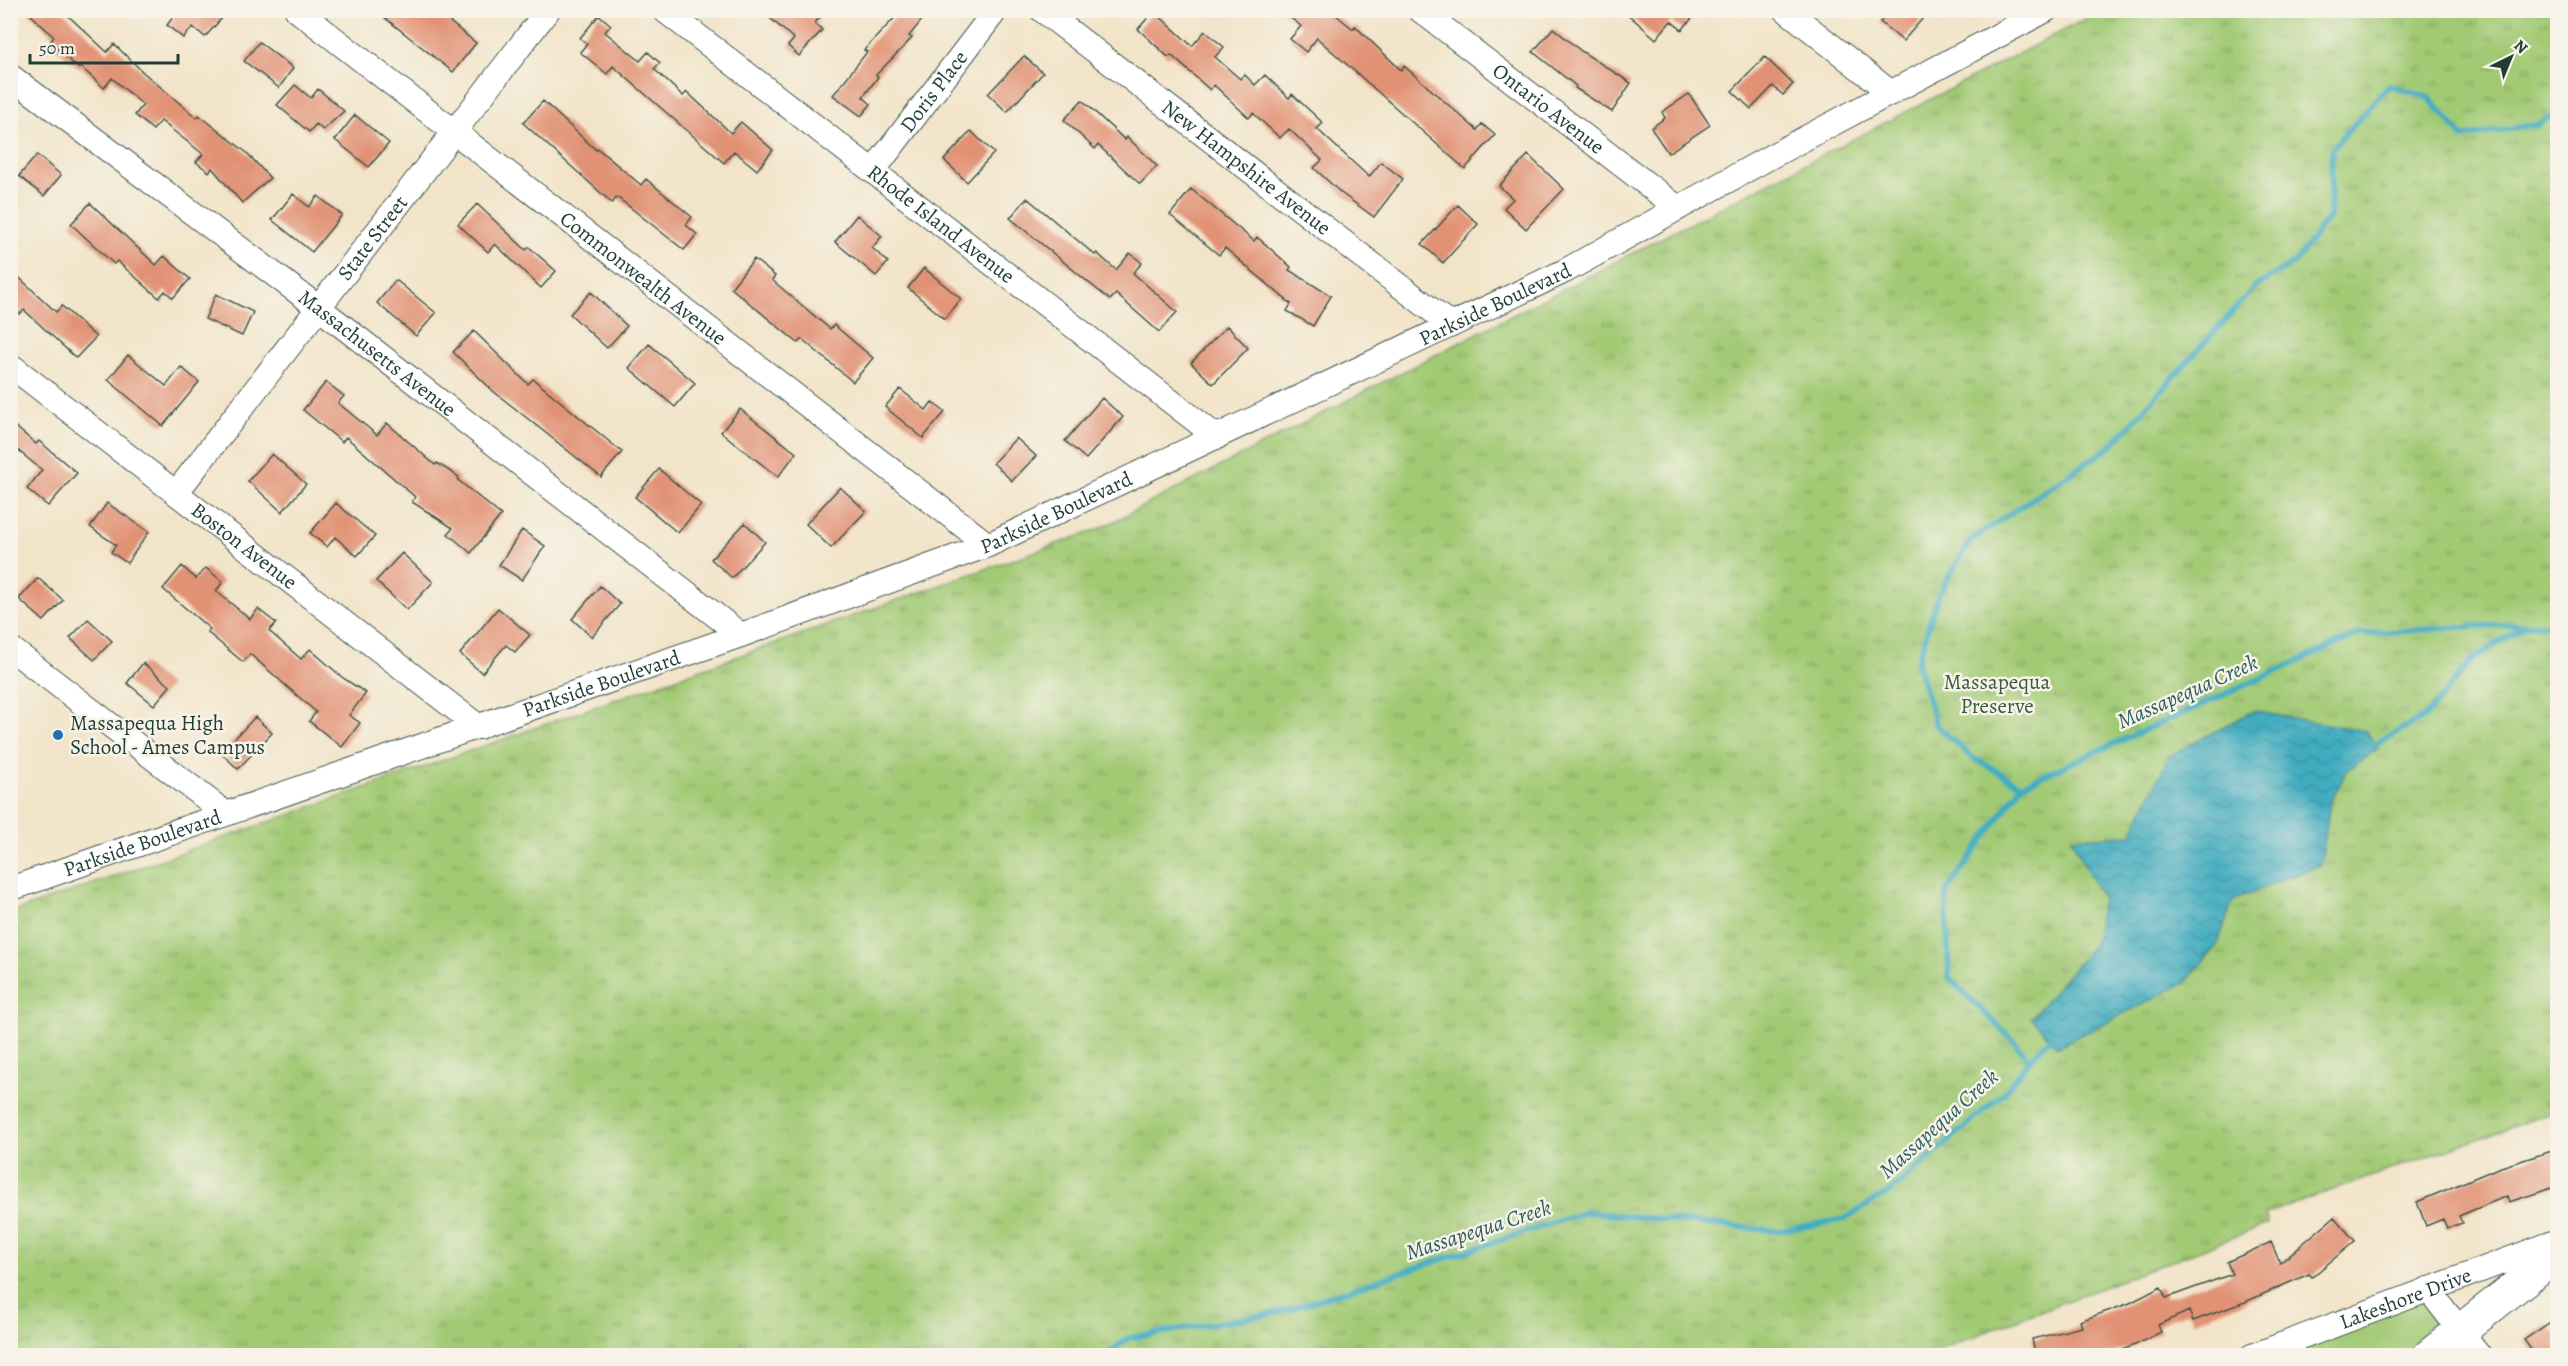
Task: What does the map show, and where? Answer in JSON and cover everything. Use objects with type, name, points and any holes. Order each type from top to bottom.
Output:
[{"type":"street","name":"Commonwealth Avenue","points":[[297,10],[988,545]]},
{"type":"street","name":"State Street","points":[[176,493],[548,10]]},
{"type":"street","name":"Rhode Island Avenue","points":[[664,10],[1217,437]]},
{"type":"street","name":"Doris Place","points":[[873,171],[996,10]]},
{"type":"street","name":"New Hampshire Avenue","points":[[1042,10],[1451,325]]},
{"type":"street","name":"Ontario Avenue","points":[[1420,10],[1678,208]]},
{"type":"street","points":[[1786,10],[1891,93]]},
{"type":"street","name":"Parkside Boulevard","points":[[10,889],[478,727],[988,545],[1565,271],[2046,10]]},
{"type":"street","name":"Massachusetts Avenue","points":[[10,76],[319,308],[741,634]]},
{"type":"street","name":"Boston Avenue","points":[[10,365],[478,727]]},
{"type":"street","points":[[10,648],[225,813]]},
{"type":"street","name":"Lakeshore Drive","points":[[2252,1356],[2558,1240]]},
{"type":"street","points":[[2429,1356],[2470,1343],[2558,1253]]},
{"type":"street","points":[[2428,1289],[2470,1343]]},
{"type":"green space","name":"Massapequa Preserve","points":[[2101,11],[2557,11],[2557,1111],[2265,1214],[2268,1224],[1925,1355],[11,1355],[10,913],[1099,529]]},
{"type":"green space","points":[[2428,1289],[2461,1331],[2429,1355],[2252,1356]]},
{"type":"water","points":[[2253,711],[2366,731],[2379,748],[2348,770],[2330,803],[2321,865],[2233,900],[2218,944],[2185,983],[2057,1047],[2031,1018],[2095,943],[2102,899],[2071,838],[2131,835],[2169,756]]},
{"type":"building","points":[[26,10],[62,10],[107,52],[114,44],[197,118],[199,115],[246,152],[270,178],[242,203],[212,168],[209,172],[196,162],[203,154],[161,121],[153,130],[135,115],[143,105],[112,78],[104,88],[81,67],[79,69],[50,42],[54,37]]},
{"type":"building","points":[[173,10],[213,10],[222,18],[205,37],[193,27],[183,38],[167,25],[176,13]]},
{"type":"building","points":[[375,10],[435,10],[476,43],[453,72]]},
{"type":"building","points":[[761,10],[826,10],[815,23],[822,30],[799,56],[788,46],[794,39]]},
{"type":"building","points":[[902,10],[930,10],[909,36],[912,38],[876,75],[878,77],[863,97],[871,104],[861,116],[833,95],[867,52],[864,50]]},
{"type":"building","points":[[1281,10],[1330,10],[1353,29],[1355,26],[1401,70],[1404,66],[1477,130],[1482,124],[1495,135],[1465,169],[1317,38],[1306,52],[1290,39],[1301,26]]},
{"type":"building","points":[[1623,10],[1699,10],[1682,30],[1671,21],[1656,39]]},
{"type":"building","points":[[1890,10],[1930,10],[1903,41],[1880,22]]},
{"type":"building","points":[[1154,11],[1192,46],[1205,31],[1224,47],[1215,57],[1240,79],[1244,74],[1255,85],[1265,75],[1289,98],[1292,94],[1323,123],[1317,129],[1369,177],[1381,162],[1403,179],[1374,217],[1341,193],[1314,168],[1322,160],[1289,129],[1280,138],[1253,113],[1249,118],[1214,85],[1210,90],[1171,55],[1168,57],[1138,29]]},
{"type":"building","points":[[599,15],[611,25],[605,32],[640,61],[648,52],[660,63],[654,69],[683,96],[687,92],[731,133],[741,122],[773,150],[757,170],[734,151],[724,163],[613,66],[607,74],[580,52],[587,44],[580,38]]},
{"type":"building","points":[[1553,28],[1581,51],[1631,83],[1612,112],[1575,88],[1576,86],[1533,52]]},
{"type":"building","points":[[259,42],[293,68],[279,88],[244,61]]},
{"type":"building","points":[[1024,56],[1043,73],[1007,112],[988,94]]},
{"type":"building","points":[[1765,57],[1793,84],[1783,95],[1773,86],[1751,109],[1732,91]]},
{"type":"building","points":[[295,85],[311,98],[318,89],[344,111],[323,130],[316,124],[309,132],[277,105]]},
{"type":"building","points":[[1689,94],[1710,125],[1668,153],[1651,128],[1665,118],[1662,112]]},
{"type":"building","points":[[1082,100],[1125,140],[1127,137],[1157,166],[1140,184],[1098,145],[1095,149],[1064,120]]},
{"type":"building","points":[[543,101],[596,150],[597,148],[641,185],[646,179],[692,217],[686,225],[697,234],[684,250],[617,197],[612,203],[523,123]]},
{"type":"building","points":[[355,115],[389,143],[369,167],[335,140]]},
{"type":"building","points":[[971,131],[994,153],[967,182],[944,160]]},
{"type":"building","points":[[37,155],[61,175],[44,196],[19,176]]},
{"type":"building","points":[[1528,155],[1564,189],[1526,229],[1504,208],[1513,199],[1499,186]]},
{"type":"building","points":[[1191,189],[1254,241],[1257,237],[1291,267],[1289,270],[1331,296],[1313,326],[1287,311],[1291,304],[1225,248],[1219,255],[1170,215]]},
{"type":"building","points":[[293,194],[309,207],[318,196],[342,215],[312,252],[272,220]]},
{"type":"building","points":[[1027,198],[1116,270],[1130,253],[1142,263],[1133,273],[1177,312],[1159,332],[1116,294],[1110,300],[1010,218]]},
{"type":"building","points":[[90,203],[156,265],[164,256],[190,279],[173,298],[165,291],[159,298],[117,261],[114,264],[71,224]]},
{"type":"building","points":[[477,204],[526,250],[529,247],[556,271],[541,288],[495,244],[488,252],[458,224]]},
{"type":"building","points":[[1458,205],[1478,224],[1443,263],[1422,244]]},
{"type":"building","points":[[857,215],[882,236],[872,248],[888,262],[876,276],[835,242]]},
{"type":"building","points":[[754,259],[775,276],[772,280],[830,329],[834,325],[873,358],[853,382],[802,339],[798,343],[731,288]]},
{"type":"building","points":[[924,268],[961,299],[945,319],[908,288]]},
{"type":"building","points":[[10,269],[56,312],[62,306],[96,337],[76,358],[24,310],[20,314],[10,305]]},
{"type":"building","points":[[396,280],[436,313],[416,336],[377,303]]},
{"type":"building","points":[[591,292],[627,326],[607,348],[570,314]]},
{"type":"building","points":[[216,294],[253,312],[242,336],[205,319]]},
{"type":"building","points":[[1227,326],[1248,348],[1213,384],[1191,363]]},
{"type":"building","points":[[474,331],[528,384],[533,379],[622,452],[601,477],[493,391],[453,352]]},
{"type":"building","points":[[649,344],[695,383],[675,407],[629,368]]},
{"type":"building","points":[[128,355],[166,386],[181,367],[199,382],[163,426],[108,380]]},
{"type":"building","points":[[326,382],[344,396],[338,403],[377,435],[387,423],[435,465],[437,463],[459,477],[458,480],[501,515],[471,553],[448,534],[453,528],[412,502],[415,497],[346,437],[342,442],[303,410]]},
{"type":"building","points":[[900,389],[926,410],[932,402],[945,412],[923,438],[885,407]]},
{"type":"building","points":[[1102,398],[1123,417],[1086,459],[1065,441]]},
{"type":"building","points":[[740,409],[796,453],[778,477],[721,432]]},
{"type":"building","points":[[10,422],[36,444],[39,441],[77,473],[48,506],[27,489],[42,470],[10,444]]},
{"type":"building","points":[[1016,438],[1036,456],[1012,481],[993,463]]},
{"type":"building","points":[[272,454],[306,484],[282,512],[248,481]]},
{"type":"building","points":[[659,469],[701,505],[678,533],[635,497]]},
{"type":"building","points":[[840,487],[866,511],[831,548],[806,524]]},
{"type":"building","points":[[107,503],[149,532],[127,563],[111,552],[116,545],[90,527]]},
{"type":"building","points":[[336,503],[375,536],[357,556],[335,537],[327,547],[310,533]]},
{"type":"building","points":[[745,523],[765,542],[732,578],[711,559]]},
{"type":"building","points":[[522,530],[545,546],[522,580],[499,565]]},
{"type":"building","points":[[402,553],[433,582],[407,610],[376,581]]},
{"type":"building","points":[[182,566],[196,579],[206,568],[223,582],[216,591],[250,619],[258,609],[276,623],[269,631],[301,659],[310,649],[343,678],[366,693],[349,715],[360,723],[342,747],[309,721],[316,712],[250,654],[243,662],[207,632],[210,629],[163,589]]},
{"type":"building","points":[[38,578],[63,600],[44,621],[19,599]]},
{"type":"building","points":[[600,586],[620,604],[592,637],[572,619]]},
{"type":"building","points":[[498,608],[530,635],[515,652],[506,645],[482,673],[460,654]]},
{"type":"building","points":[[88,619],[112,641],[94,660],[70,638]]},
{"type":"building","points":[[143,663],[170,686],[154,705],[127,683]]},
{"type":"building","points":[[255,717],[272,733],[238,769],[221,753]]},
{"type":"building","points":[[2558,1149],[2558,1186],[2509,1202],[2507,1196],[2459,1216],[2462,1223],[2447,1228],[2443,1219],[2426,1226],[2417,1202],[2498,1168]]},
{"type":"building","points":[[2334,1217],[2355,1241],[2312,1277],[2309,1274],[2245,1302],[2193,1321],[2189,1311],[2158,1325],[2161,1332],[2106,1356],[2036,1356],[2032,1339],[2082,1327],[2080,1321],[2130,1303],[2161,1287],[2166,1298],[2232,1274],[2227,1262],[2271,1242],[2280,1263]]},
{"type":"building","points":[[2549,1323],[2558,1335],[2558,1356],[2536,1356],[2524,1340]]},
{"type":"waterway","points":[[2022,785],[1973,758],[1936,725],[1917,664],[1938,595],[1971,540],[2111,446],[2255,287],[2295,262],[2330,215],[2332,149],[2389,85],[2428,97],[2463,137],[2538,124],[2558,112]]},
{"type":"waterway","name":"Massapequa Creek","points":[[1104,1356],[1129,1338],[1281,1312],[1586,1212],[1778,1231],[1845,1219],[1892,1190],[2004,1093],[2029,1060],[2015,1042],[1949,978],[1946,892],[2022,785],[2359,634],[2477,626],[2558,624]]},
{"type":"waterway","points":[[2371,746],[2426,716],[2472,660],[2526,625]]},
{"type":"waterway","points":[[2029,1060],[2054,1034]]},
{"type":"place","name":"Massapequa High School - Ames Campus","points":[[58,735]]}]
